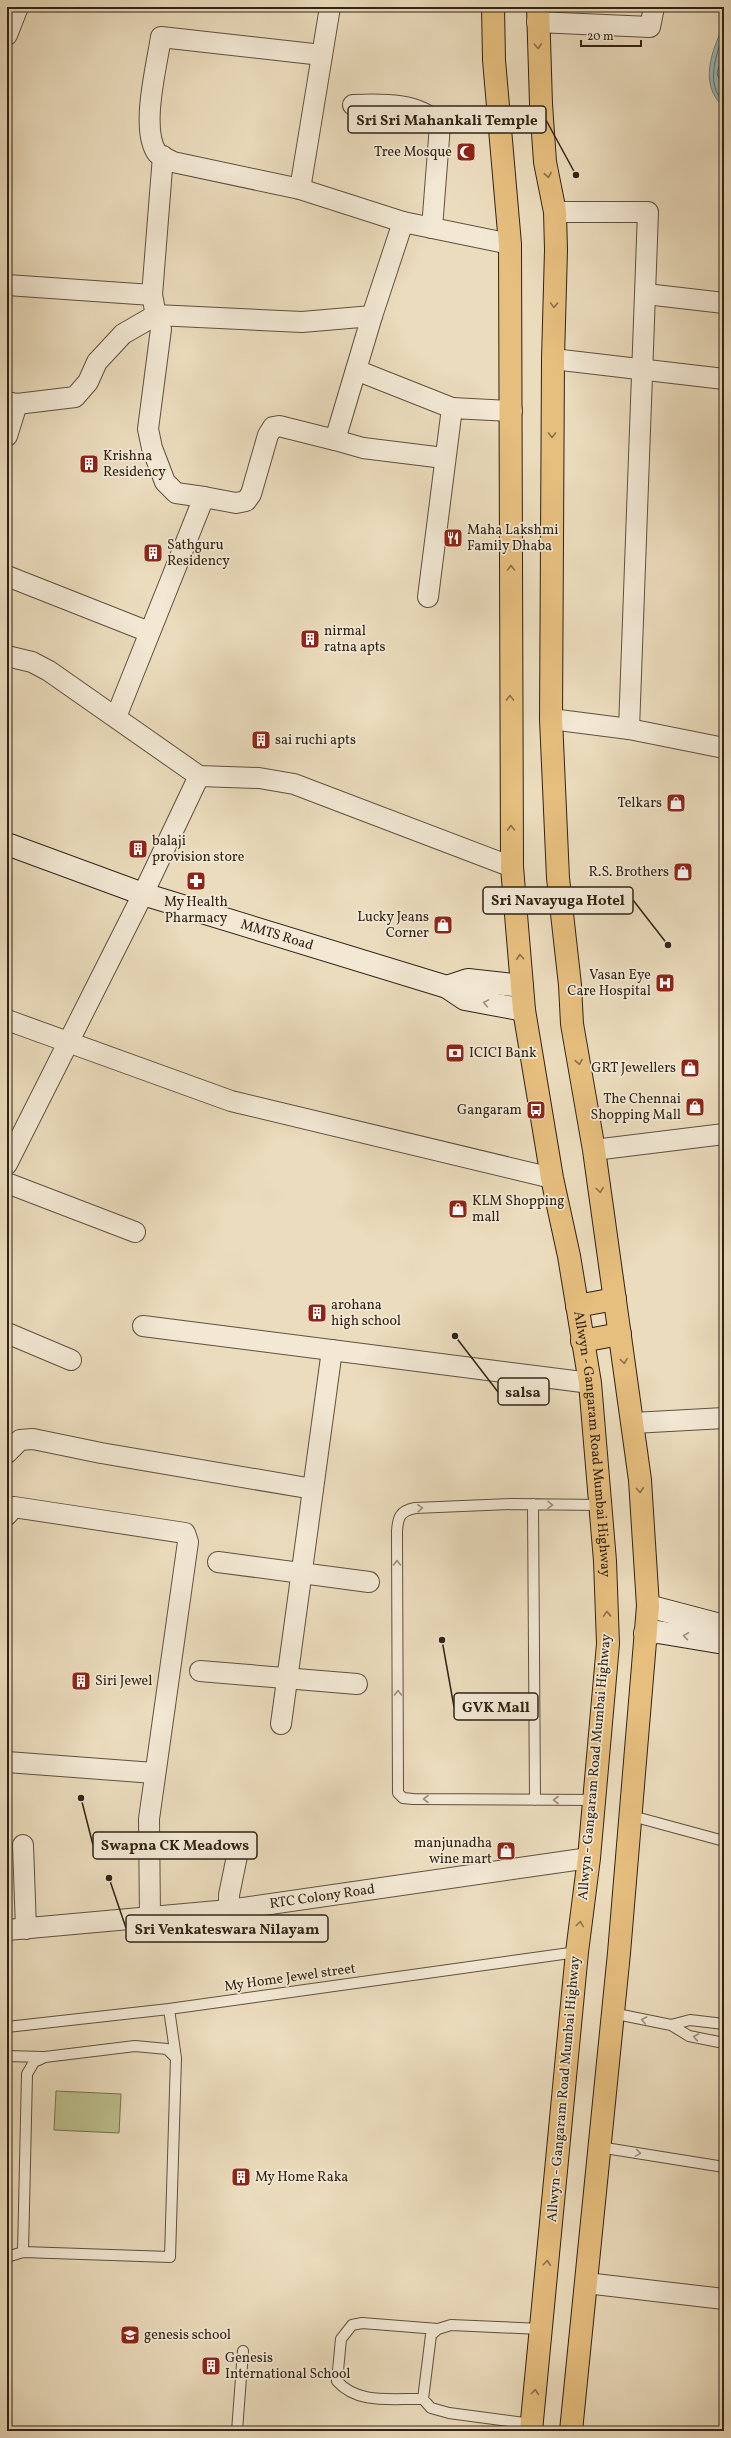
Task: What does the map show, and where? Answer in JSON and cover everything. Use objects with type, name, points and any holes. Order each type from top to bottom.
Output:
[{"type":"highway","name":"Allwyn - Gangaram Road Mumbai Highway","points":[[493,7],[494,60],[510,244],[512,411],[510,697],[512,867],[524,1010],[552,1178],[569,1256],[590,1383],[605,1560],[608,1644],[595,1800],[577,1952],[531,2428]]},
{"type":"highway","points":[[537,15],[546,162],[555,212],[556,250],[553,360],[551,719],[558,878],[570,986],[572,1024],[594,1150],[640,1480],[648,1606],[632,1816],[571,2431]]},
{"type":"highway","points":[[577,1306],[615,1299]]},
{"type":"highway","points":[[582,1341],[620,1334]]},
{"type":"main road","name":"MMTS Road","points":[[7,844],[144,894],[447,987],[465,1000],[524,1010]]},
{"type":"main road","points":[[447,987],[468,980],[522,986]]},
{"type":"main road","points":[[648,1606],[724,1626]]},
{"type":"main road","points":[[645,1633],[658,1632],[724,1643]]},
{"type":"street","points":[[7,35],[18,7]]},
{"type":"street","points":[[300,189],[330,7]]},
{"type":"street","points":[[537,15],[650,28],[654,7]]},
{"type":"street","points":[[322,56],[161,37],[149,121],[151,138],[158,154],[174,162],[300,189],[403,222],[510,244]]},
{"type":"street","points":[[353,105],[401,106],[431,116],[440,124],[432,228]]},
{"type":"street","points":[[163,156],[152,295],[156,315],[161,329],[148,429],[152,448],[165,482],[176,493],[236,503],[246,501],[251,494],[268,435],[273,427],[279,426],[364,448],[444,458]]},
{"type":"street","points":[[555,212],[648,212],[646,294],[640,369],[629,729]]},
{"type":"street","points":[[334,440],[403,222]]},
{"type":"street","points":[[7,285],[152,295]]},
{"type":"street","points":[[646,294],[724,303]]},
{"type":"street","points":[[7,436],[12,403],[75,397],[88,382],[97,362],[123,334],[156,315],[302,322],[372,316]]},
{"type":"street","points":[[553,360],[724,379]]},
{"type":"street","points":[[356,370],[452,408],[512,411]]},
{"type":"street","points":[[428,597],[444,458],[452,408]]},
{"type":"street","points":[[116,717],[204,497]]},
{"type":"street","points":[[7,576],[149,632]]},
{"type":"street","points":[[7,656],[32,662],[49,671],[199,776],[260,778],[294,784],[512,867]]},
{"type":"street","points":[[551,719],[629,729],[724,748]]},
{"type":"street","points":[[7,1164],[68,1041],[144,894],[199,776]]},
{"type":"street","points":[[7,1020],[231,1101],[552,1178]]},
{"type":"street","points":[[594,1150],[724,1134]]},
{"type":"street","points":[[7,1183],[135,1232]]},
{"type":"street","points":[[143,1326],[590,1383]]},
{"type":"street","points":[[7,1333],[71,1360]]},
{"type":"street","points":[[281,1724],[332,1350]]},
{"type":"street","points":[[632,1423],[724,1418]]},
{"type":"street","points":[[7,1453],[20,1440],[33,1439],[101,1453],[313,1488]]},
{"type":"street","points":[[7,1515],[14,1507],[185,1533],[188,1542],[154,1773],[149,1819],[150,1919]]},
{"type":"street","points":[[218,1562],[368,1582]]},
{"type":"street","points":[[200,1671],[357,1684]]},
{"type":"street","points":[[7,1762],[154,1773]]},
{"type":"street","points":[[16,1930],[23,1845]]},
{"type":"street","points":[[229,1910],[230,1895],[237,1856]]},
{"type":"street","name":"RTC Colony Road","points":[[16,1930],[150,1919],[229,1910],[589,1858]]},
{"type":"street","points":[[586,2283],[724,2299]]},
{"type":"lane","points":[[533,1504],[535,1800]]},
{"type":"lane","points":[[595,1800],[413,1799],[403,1798],[398,1793],[398,1517],[405,1510],[415,1508],[533,1504],[600,1505]]},
{"type":"lane","points":[[632,1816],[724,1841]]},
{"type":"lane","name":"My Home Jewel street","points":[[7,2027],[169,2009],[577,1952]]},
{"type":"lane","points":[[7,2256],[23,2252],[170,2257],[176,2058],[169,2009]]},
{"type":"lane","points":[[612,2014],[671,2025],[688,2036],[724,2043]]},
{"type":"lane","points":[[671,2025],[690,2020],[724,2024]]},
{"type":"lane","points":[[7,2056],[45,2057],[135,2046],[167,2049],[176,2058]]},
{"type":"lane","points":[[23,2252],[28,2074],[34,2062],[45,2057]]},
{"type":"lane","points":[[600,2147],[724,2167]]},
{"type":"lane","points":[[531,2428],[449,2413],[431,2408],[423,2399],[365,2398],[346,2390],[337,2380],[341,2339],[352,2325],[362,2323],[438,2329],[451,2325],[541,2330]]},
{"type":"lane","points":[[423,2399],[431,2336],[438,2329]]},
{"type":"lane","points":[[237,2431],[243,2351]]},
{"type":"green space","points":[[56,2091],[121,2094],[119,2133],[54,2130]]},
{"type":"water","points":[[724,25],[724,107],[716,98],[711,88],[709,78],[715,45]]},
{"type":"place","name":"Tree Mosque","points":[[466,152]]},
{"type":"place","name":"Sri Sri Mahankali Temple","points":[[576,175]]},
{"type":"place","name":"Krishna Residency","points":[[89,464]]},
{"type":"place","name":"Maha Lakshmi Family Dhaba","points":[[453,538]]},
{"type":"place","name":"Sathguru Residency","points":[[153,553]]},
{"type":"place","name":"nirmal ratna apts","points":[[310,639]]},
{"type":"place","name":"sai ruchi apts","points":[[261,740]]},
{"type":"place","name":"Telkars","points":[[676,803]]},
{"type":"place","name":"balaji provision store","points":[[138,849]]},
{"type":"place","name":"R.S. Brothers","points":[[683,872]]},
{"type":"place","name":"My Health Pharmacy","points":[[196,881]]},
{"type":"place","name":"Lucky Jeans Corner","points":[[443,925]]},
{"type":"place","name":"Sri Navayuga Hotel","points":[[668,945]]},
{"type":"place","name":"Vasan Eye Care Hospital","points":[[665,983]]},
{"type":"place","name":"ICICI Bank","points":[[455,1053]]},
{"type":"place","name":"GRT Jewellers","points":[[690,1068]]},
{"type":"place","name":"The Chennai Shopping Mall","points":[[695,1107]]},
{"type":"place","name":"Gangaram","points":[[536,1110]]},
{"type":"place","name":"KLM Shopping mall","points":[[458,1209]]},
{"type":"place","name":"arohana high school","points":[[317,1313]]},
{"type":"place","name":"salsa","points":[[455,1336]]},
{"type":"place","name":"GVK Mall","points":[[442,1640]]},
{"type":"place","name":"Siri Jewel","points":[[81,1681]]},
{"type":"place","name":"Swapna CK Meadows","points":[[81,1798]]},
{"type":"place","name":"manjunadha wine mart","points":[[506,1851]]},
{"type":"place","name":"Sri Venkateswara Nilayam","points":[[109,1878]]},
{"type":"place","name":"My Home Raka","points":[[241,2177]]},
{"type":"place","name":"genesis school","points":[[130,2335]]},
{"type":"place","name":"Genesis International School","points":[[211,2366]]}]
